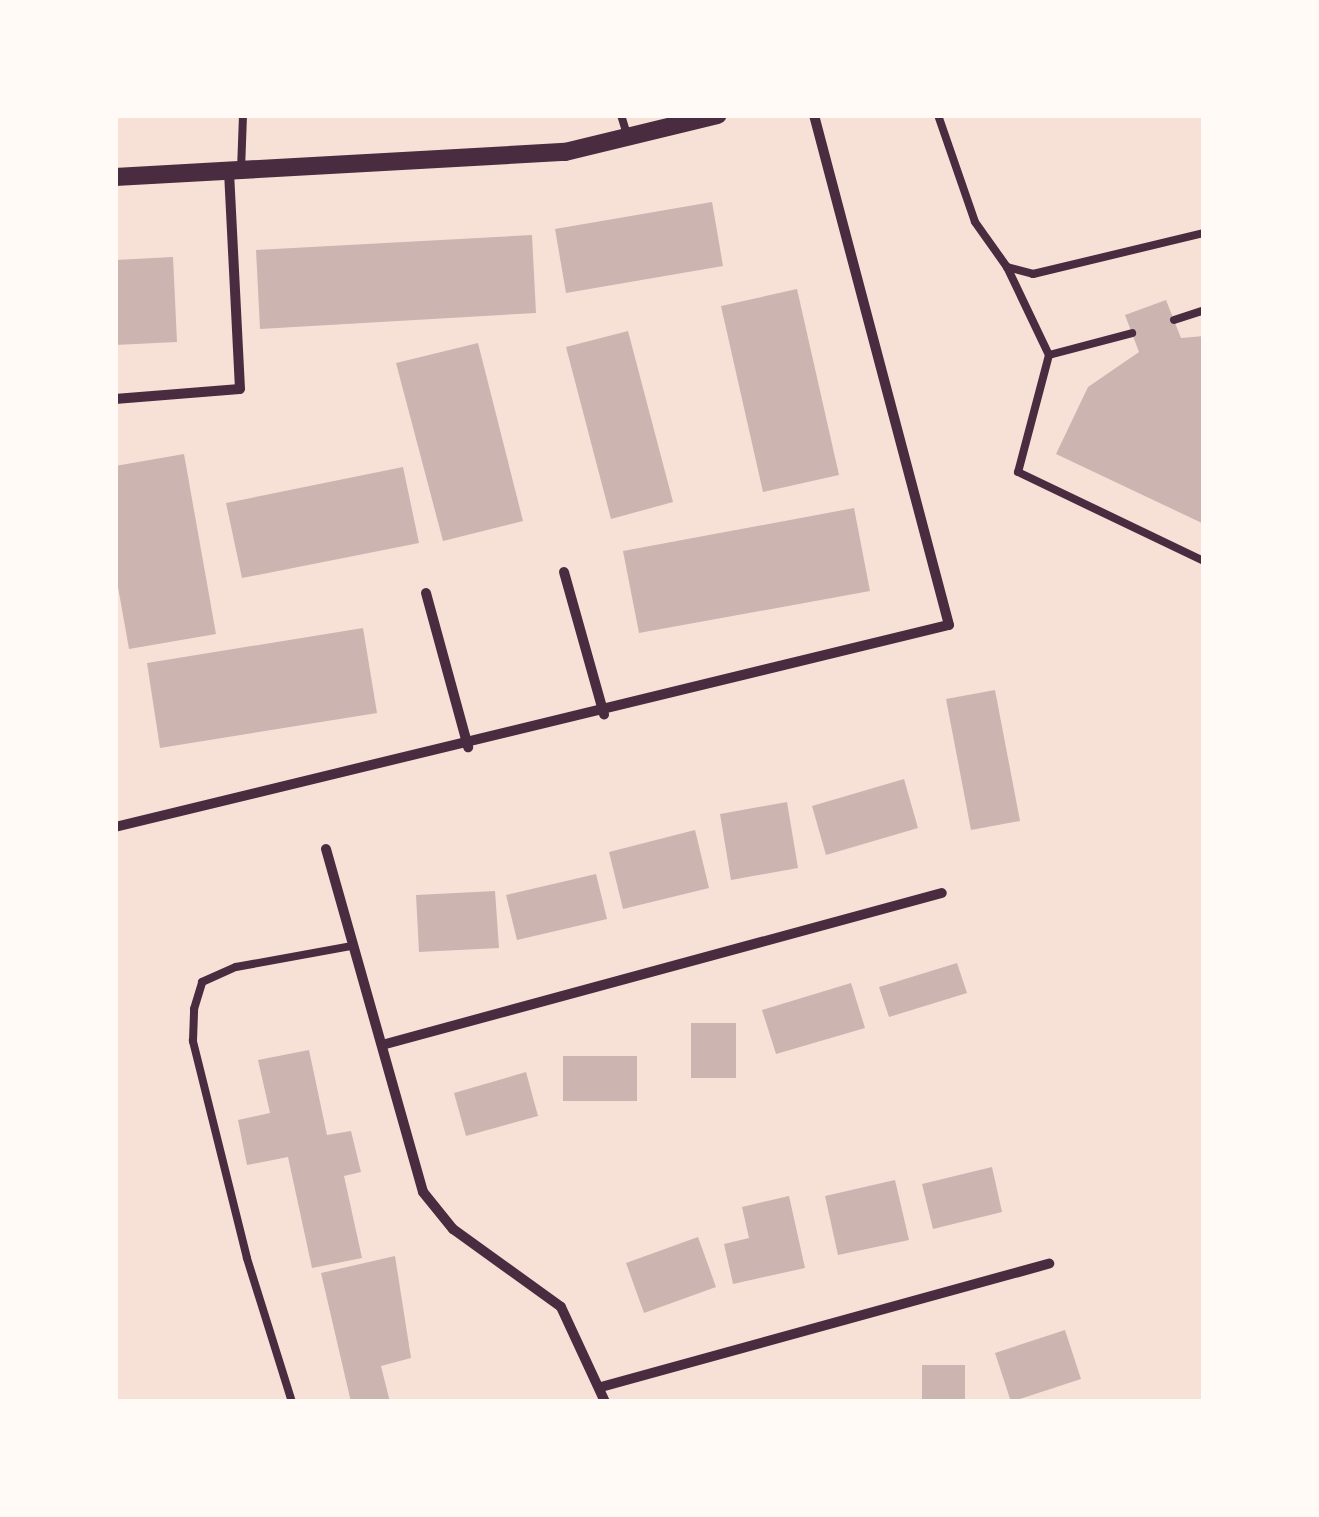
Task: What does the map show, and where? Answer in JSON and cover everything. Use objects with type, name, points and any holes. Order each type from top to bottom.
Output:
[{"type":"street","points":[[115,177],[565,152],[718,115]]},
{"type":"street","points":[[115,827],[468,747],[949,625],[814,115]]},
{"type":"street","points":[[115,399],[240,389],[235,170]]},
{"type":"street","points":[[564,572],[604,714]]},
{"type":"street","points":[[426,593],[468,747]]},
{"type":"street","points":[[326,850],[424,1192],[453,1229],[562,1307],[605,1402]]},
{"type":"street","points":[[382,1046],[942,893]]},
{"type":"street","points":[[601,1387],[1049,1264]]},
{"type":"lane","points":[[235,170],[243,115]]},
{"type":"lane","points":[[621,115],[628,138]]},
{"type":"lane","points":[[938,115],[975,222],[1007,267],[1049,355],[1018,472],[1204,561]]},
{"type":"lane","points":[[1007,267],[1034,274],[1204,232]]},
{"type":"lane","points":[[1174,320],[1204,310]]},
{"type":"lane","points":[[1049,355],[1132,333]]},
{"type":"lane","points":[[292,1402],[246,1258],[193,1041],[194,1008],[202,982],[236,967],[352,946]]},
{"type":"building","points":[[712,202],[723,266],[566,293],[555,229]]},
{"type":"building","points":[[532,235],[536,313],[260,329],[256,250]]},
{"type":"building","points":[[173,257],[177,342],[115,345],[115,260]]},
{"type":"building","points":[[797,289],[839,475],[763,492],[721,306]]},
{"type":"building","points":[[1166,300],[1181,338],[1204,336],[1204,524],[1056,454],[1088,387],[1139,352],[1125,315]]},
{"type":"building","points":[[628,331],[673,502],[611,519],[566,347]]},
{"type":"building","points":[[478,343],[523,521],[443,541],[396,363]]},
{"type":"building","points":[[184,454],[216,634],[129,649],[115,570],[115,466]]},
{"type":"building","points":[[403,467],[419,543],[242,578],[226,503]]},
{"type":"building","points":[[854,508],[870,591],[639,633],[623,551]]},
{"type":"building","points":[[363,628],[377,713],[160,748],[147,663]]},
{"type":"building","points":[[995,690],[1020,821],[971,830],[946,699]]},
{"type":"building","points":[[904,779],[918,828],[826,855],[812,806]]},
{"type":"building","points":[[787,802],[798,868],[731,880],[720,814]]},
{"type":"building","points":[[695,830],[709,888],[623,909],[609,852]]},
{"type":"building","points":[[596,874],[607,919],[517,940],[506,895]]},
{"type":"building","points":[[495,891],[499,948],[419,952],[416,895]]},
{"type":"building","points":[[957,963],[967,993],[889,1017],[879,987]]},
{"type":"building","points":[[851,983],[865,1028],[776,1054],[762,1010]]},
{"type":"building","points":[[691,1023],[736,1023],[736,1078],[691,1078]]},
{"type":"building","points":[[309,1050],[327,1135],[351,1131],[361,1172],[344,1176],[362,1258],[312,1268],[288,1157],[247,1165],[238,1120],[270,1113],[258,1060]]},
{"type":"building","points":[[563,1056],[637,1056],[637,1101],[563,1101]]},
{"type":"building","points":[[526,1072],[538,1116],[466,1136],[454,1093]]},
{"type":"building","points":[[992,1167],[1002,1212],[933,1229],[922,1184]]},
{"type":"building","points":[[895,1180],[909,1240],[838,1255],[825,1196]]},
{"type":"building","points":[[789,1196],[805,1268],[733,1284],[724,1244],[749,1238],[742,1207]]},
{"type":"building","points":[[698,1237],[716,1287],[644,1313],[626,1263]]},
{"type":"building","points":[[395,1256],[411,1358],[381,1366],[390,1402],[351,1402],[321,1273]]},
{"type":"building","points":[[1065,1330],[1081,1379],[1011,1402],[995,1353]]},
{"type":"building","points":[[922,1365],[965,1365],[965,1402],[922,1402]]}]
